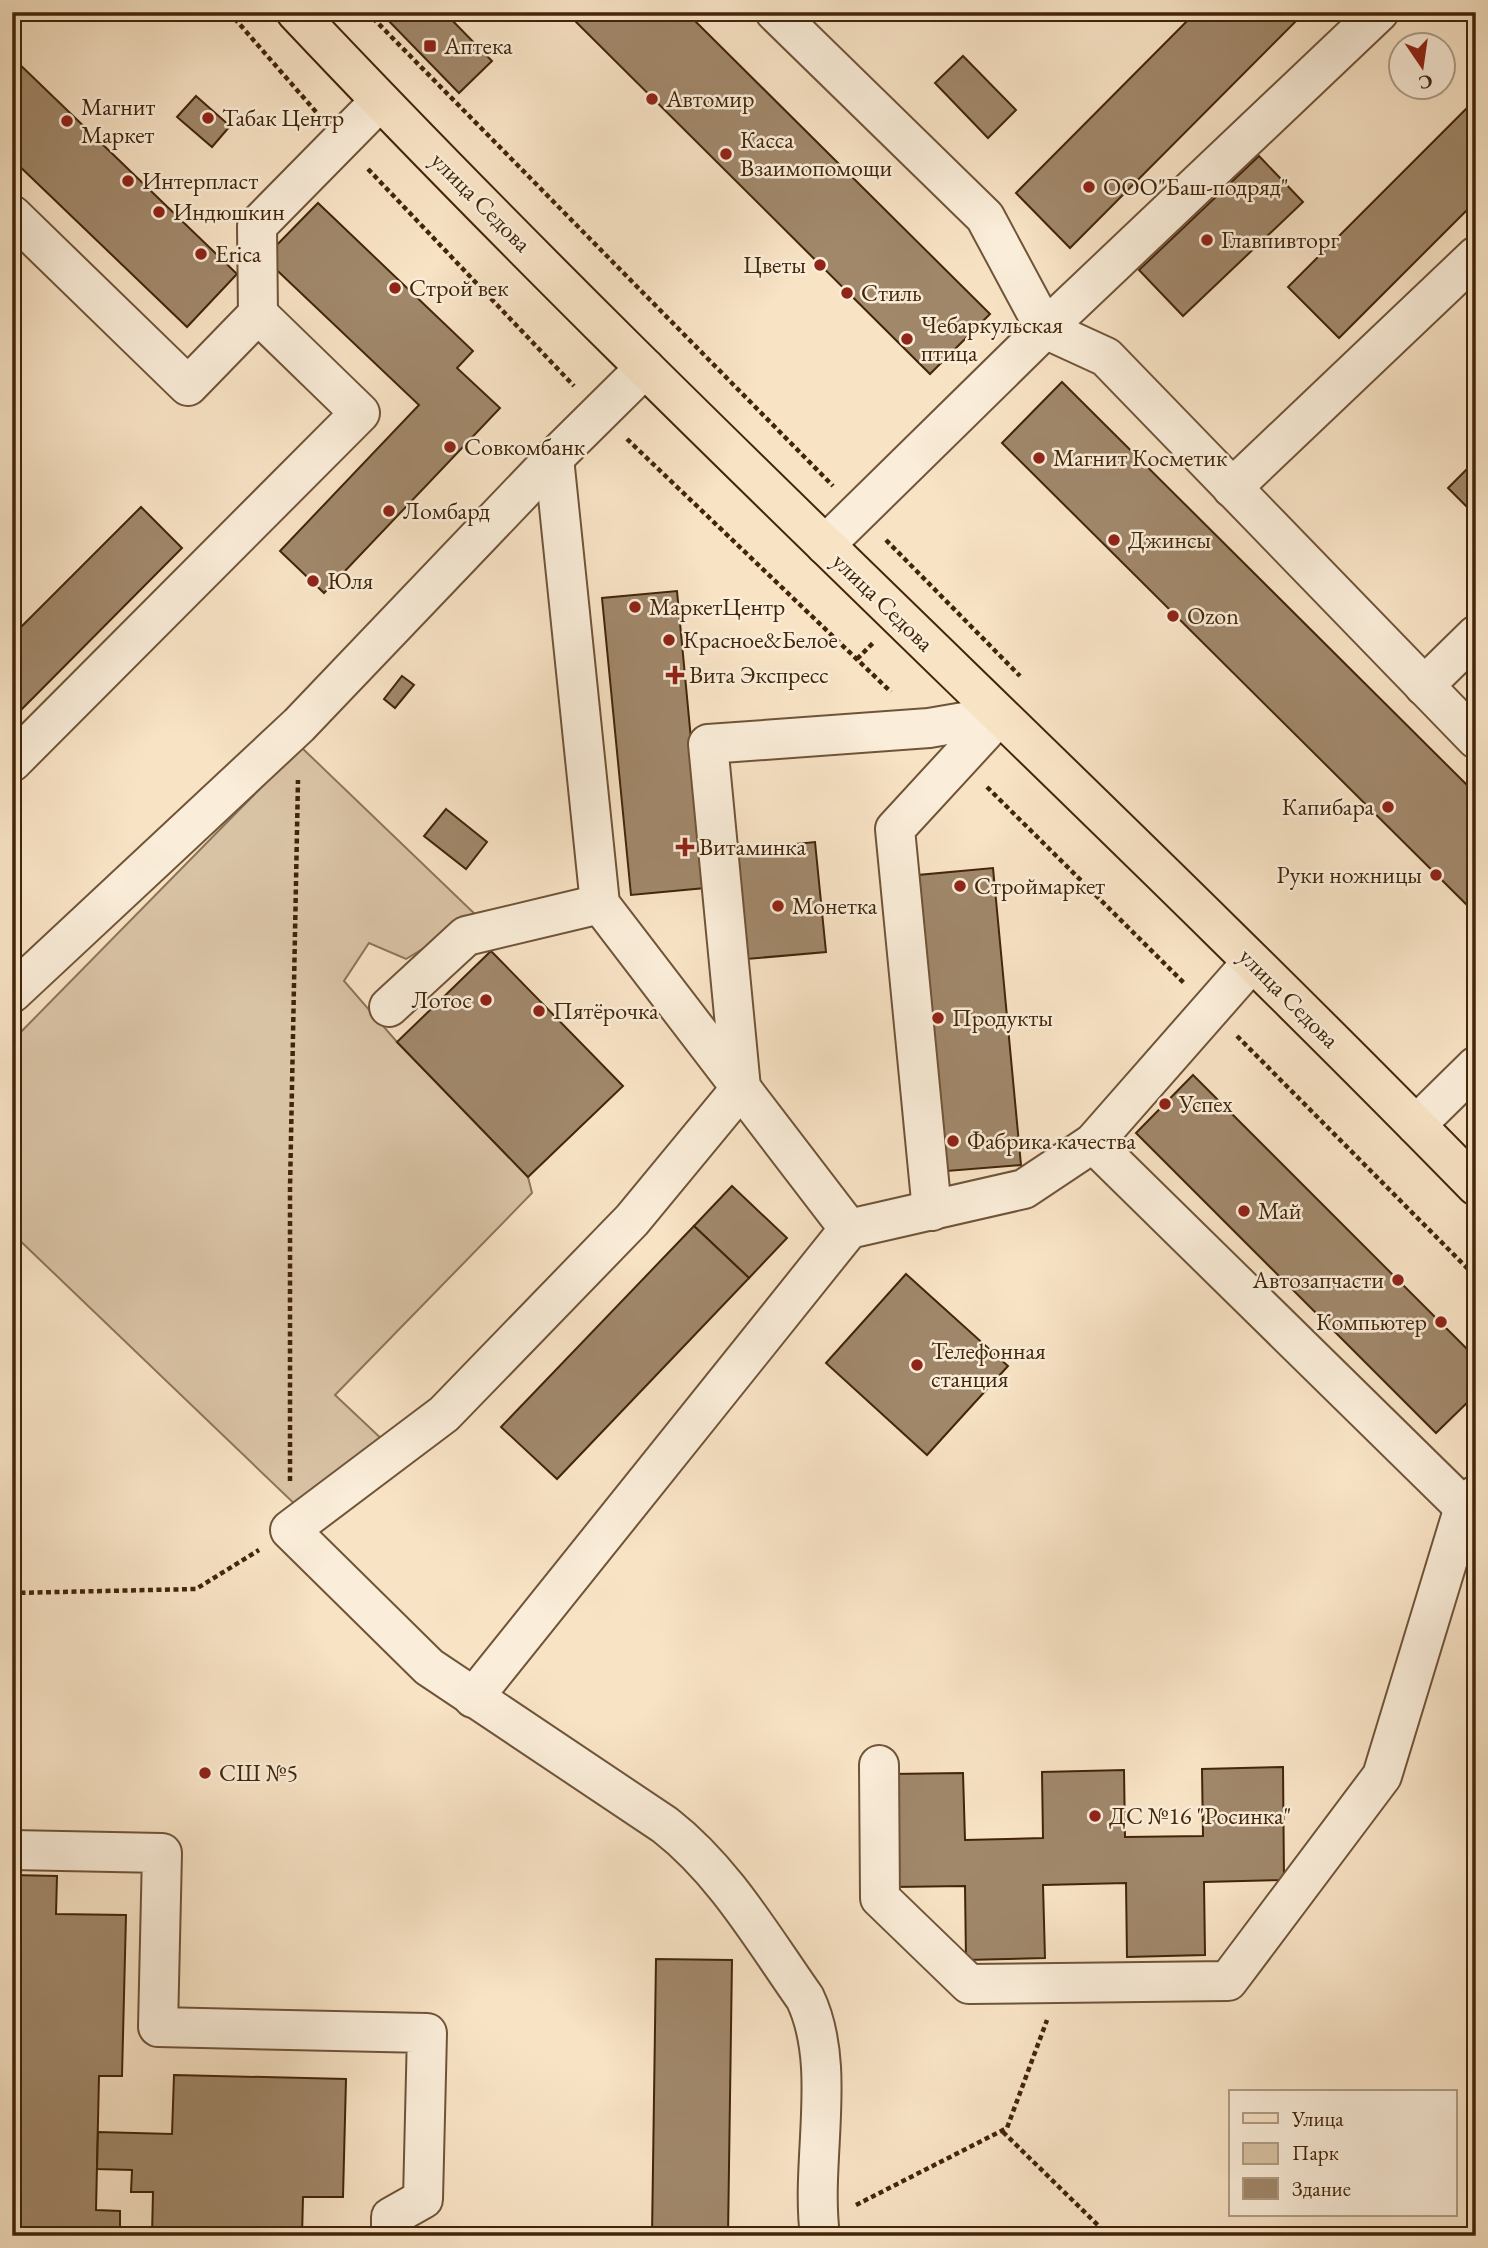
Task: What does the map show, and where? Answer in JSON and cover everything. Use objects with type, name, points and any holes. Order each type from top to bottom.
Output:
[{"type":"main road","name":"улица Седова","points":[[296,12],[380,101],[645,368],[1252,962],[1476,1186]]},
{"type":"lane","points":[[775,12],[985,217],[1045,329],[1105,357],[1476,739]]},
{"type":"lane","points":[[825,545],[1045,329],[1379,12]]},
{"type":"lane","points":[[12,215],[188,386],[258,314],[257,226],[380,101]]},
{"type":"lane","points":[[1232,488],[1476,256]]},
{"type":"lane","points":[[12,762],[360,413],[258,314]]},
{"type":"lane","points":[[12,993],[299,725],[554,458],[645,368]]},
{"type":"lane","points":[[554,458],[600,904],[849,1229]]},
{"type":"lane","points":[[1424,686],[1476,635]]},
{"type":"lane","points":[[819,2230],[820,2048],[814,2018],[805,1998],[724,1883],[690,1845],[473,1698],[412,1651],[290,1530],[444,1415],[632,1220],[741,1088],[708,744],[929,728],[999,716]]},
{"type":"lane","points":[[932,1211],[895,829],[999,716]]},
{"type":"lane","points":[[389,1007],[466,936],[600,904]]},
{"type":"lane","points":[[473,1698],[849,1229],[1024,1189],[1093,1143],[1252,962]]},
{"type":"lane","points":[[1416,1125],[1476,1066]]},
{"type":"lane","points":[[879,1766],[880,1898],[969,1984],[1228,1981],[1382,1776],[1472,1507],[1093,1143]]},
{"type":"lane","points":[[12,1850],[162,1853],[158,2027],[427,2033],[423,2199],[391,2217],[391,2236]]},
{"type":"path","points":[[229,12],[342,142],[599,413],[929,728]]},
{"type":"path","points":[[367,12],[1028,684]]},
{"type":"path","points":[[12,1593],[196,1589],[290,1530],[290,1189],[299,725]]},
{"type":"path","points":[[959,761],[1476,1277]]},
{"type":"path","points":[[819,2230],[1003,2132],[1009,2126],[1061,1983]]},
{"type":"path","points":[[1003,2132],[1109,2236]]},
{"type":"green space","points":[[301,747],[477,916],[406,959],[369,943],[344,981],[397,1042],[528,1177],[532,1193],[335,1395],[386,1443],[303,1512],[12,1233],[12,1041]]},
{"type":"building","points":[[444,12],[492,61],[459,93],[382,14]]},
{"type":"building","points":[[566,12],[686,12],[990,314],[930,374]]},
{"type":"building","points":[[1196,12],[1305,12],[1070,248],[1016,193]]},
{"type":"building","points":[[963,56],[1016,110],[988,138],[935,83]]},
{"type":"building","points":[[12,57],[237,274],[187,327],[12,159]]},
{"type":"building","points":[[196,96],[230,126],[212,147],[177,117]]},
{"type":"building","points":[[1476,99],[1476,201],[1339,338],[1288,287]]},
{"type":"building","points":[[1259,156],[1303,202],[1183,316],[1139,270]]},
{"type":"building","points":[[318,203],[473,351],[457,368],[500,408],[324,593],[280,551],[419,405],[264,258]]},
{"type":"building","points":[[1062,382],[1476,794],[1476,914],[1002,443]]},
{"type":"building","points":[[1476,460],[1476,516],[1448,488]]},
{"type":"building","points":[[141,507],[182,548],[12,719],[12,636]]},
{"type":"building","points":[[677,591],[705,888],[631,895],[602,598]]},
{"type":"building","points":[[402,676],[414,685],[395,708],[384,699]]},
{"type":"building","points":[[446,809],[487,842],[466,869],[424,836]]},
{"type":"building","points":[[815,842],[826,952],[735,960],[725,851]]},
{"type":"building","points":[[993,868],[1021,1165],[947,1171],[918,875]]},
{"type":"building","points":[[491,951],[623,1086],[528,1177],[397,1042]]},
{"type":"building","points":[[1193,1075],[1476,1358],[1476,1394],[1436,1433],[1136,1133]]},
{"type":"building","points":[[732,1186],[787,1238],[749,1278],[694,1226]]},
{"type":"building","points":[[694,1226],[749,1278],[557,1479],[501,1427]]},
{"type":"building","name":"Телефонная станция","points":[[906,1274],[1008,1366],[927,1455],[826,1363]]},
{"type":"building","points":[[1283,1767],[1284,1880],[1204,1882],[1205,1955],[1127,1957],[1126,1883],[1043,1885],[1045,1958],[966,1960],[965,1886],[893,1887],[891,1774],[963,1773],[965,1840],[1043,1838],[1042,1772],[1124,1770],[1125,1837],[1203,1836],[1202,1769]]},
{"type":"building","points":[[12,1875],[57,1876],[56,1914],[126,1915],[122,2076],[99,2076],[96,2210],[120,2211],[120,2236],[12,2236]]},
{"type":"building","points":[[656,1959],[732,1960],[728,2236],[652,2236]]},
{"type":"building","points":[[174,2075],[346,2079],[343,2197],[303,2197],[302,2236],[152,2236],[153,2192],[131,2192],[132,2170],[97,2169],[98,2132],[172,2134]]},
{"type":"place","name":"Аптека","points":[[430,46]]},
{"type":"place","name":"Автомир","points":[[652,99]]},
{"type":"place","name":"Табак Центр","points":[[208,118]]},
{"type":"place","name":"Магнит Маркет","points":[[67,121]]},
{"type":"place","name":"Касса Взаимопомощи","points":[[726,154]]},
{"type":"place","name":"Интерпласт","points":[[128,181]]},
{"type":"place","name":"ООО\"Баш-подряд\"","points":[[1089,187]]},
{"type":"place","name":"Индюшкин","points":[[159,212]]},
{"type":"place","name":"Главпивторг","points":[[1207,240]]},
{"type":"place","name":"Erica","points":[[201,254]]},
{"type":"place","name":"Цветы","points":[[820,265]]},
{"type":"place","name":"Строй век","points":[[395,288]]},
{"type":"place","name":"Стиль","points":[[847,293]]},
{"type":"place","name":"Чебаркульская птица","points":[[907,339]]},
{"type":"place","name":"Совкомбанк","points":[[450,447]]},
{"type":"place","name":"Магнит Косметик","points":[[1039,458]]},
{"type":"place","name":"Ломбард","points":[[389,511]]},
{"type":"place","name":"Джинсы","points":[[1114,540]]},
{"type":"place","name":"Юля","points":[[313,581]]},
{"type":"place","name":"МаркетЦентр","points":[[635,607]]},
{"type":"place","name":"Ozon","points":[[1173,616]]},
{"type":"place","name":"Красное&Белое","points":[[669,640]]},
{"type":"place","name":"Вита Экспресс","points":[[675,675]]},
{"type":"place","name":"Капибара","points":[[1388,807]]},
{"type":"place","name":"Витаминка","points":[[685,847]]},
{"type":"place","name":"Руки ножницы","points":[[1436,875]]},
{"type":"place","name":"Строймаркет","points":[[960,886]]},
{"type":"place","name":"Монетка","points":[[778,906]]},
{"type":"place","name":"Лотос","points":[[486,1000]]},
{"type":"place","name":"Пятёрочка","points":[[539,1011]]},
{"type":"place","name":"Продукты","points":[[938,1018]]},
{"type":"place","name":"Успех","points":[[1165,1104]]},
{"type":"place","name":"Фабрика качества","points":[[953,1141]]},
{"type":"place","name":"Май","points":[[1244,1211]]},
{"type":"place","name":"Автозапчасти","points":[[1398,1280]]},
{"type":"place","name":"Компьютер","points":[[1441,1322]]},
{"type":"place","name":"Телефонная станция","points":[[917,1365]]},
{"type":"place","name":"СШ №5","points":[[205,1773]]},
{"type":"place","name":"ДС №16 \"Росинка\"","points":[[1095,1816]]}]
